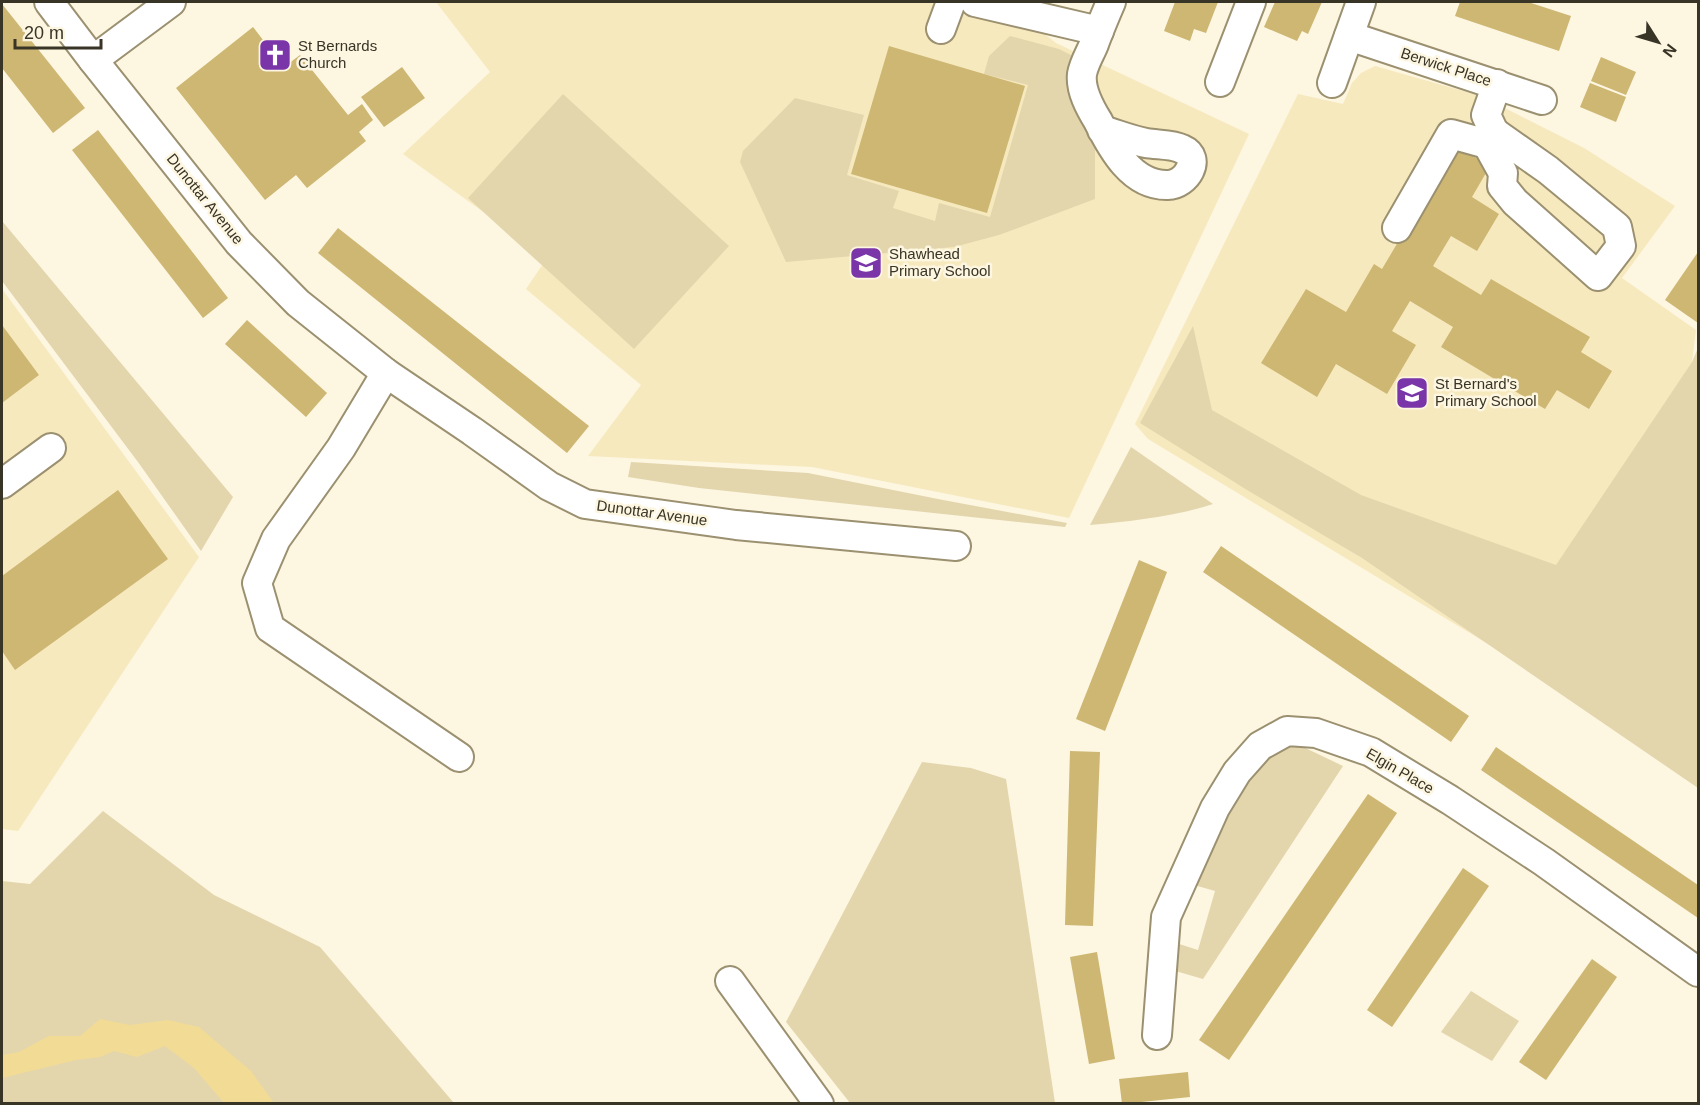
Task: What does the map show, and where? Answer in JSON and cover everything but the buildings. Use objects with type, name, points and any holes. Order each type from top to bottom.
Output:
[{"type":"street","name":"Dunottar Avenue","points":[[49,2],[240,243],[298,303],[386,373],[549,486],[585,504],[736,525],[956,546]]},
{"type":"street","points":[[93,60],[171,2]]},
{"type":"street","points":[[941,29],[951,2]]},
{"type":"street","points":[[975,2],[1099,31]]},
{"type":"street","points":[[1102,130],[1089,105],[1082,75],[1111,2]]},
{"type":"street","points":[[1220,82],[1251,2]]},
{"type":"street","points":[[1332,83],[1361,2]]},
{"type":"street","name":"Berwick Place","points":[[1349,36],[1542,100]]},
{"type":"street","points":[[1397,228],[1451,134],[1490,138],[1548,170],[1617,227],[1621,246],[1598,276],[1515,202],[1502,186],[1503,173],[1490,138],[1486,116],[1497,84]]},
{"type":"street","points":[[386,373],[341,448],[276,538],[257,583],[270,628],[459,757]]},
{"type":"street","points":[[2,484],[51,448]]},
{"type":"street","name":"Elgin Place","points":[[1157,1035],[1166,917],[1215,808],[1237,772],[1260,746],[1287,731],[1316,732],[1371,752],[1450,800],[1544,862],[1698,972]]},
{"type":"street","points":[[730,981],[819,1104]]},
{"type":"shaded area","name":"Shawhead Primary School","points":[[436,2],[1004,2],[1056,43],[1249,134],[1069,518],[812,467],[588,456],[641,385],[526,289],[547,258],[403,154],[490,72]]},
{"type":"shaded area","points":[[1010,36],[1059,49],[1095,67],[1095,199],[999,235],[954,247],[786,262],[740,162],[743,151],[795,98],[864,115],[847,175],[899,191],[893,208],[935,221],[939,203],[990,217],[1028,85],[984,74],[989,56]]},
{"type":"shaded area","name":"St Bernard's Primary School","points":[[1375,66],[1481,96],[1584,148],[1675,206],[1622,278],[1696,330],[1692,362],[1513,659],[1148,439],[1135,424],[1298,94],[1343,104],[1352,83],[1361,73]]},
{"type":"shaded area","points":[[563,94],[729,246],[634,349],[468,198]]},
{"type":"shaded area","points":[[2,221],[233,497],[201,551],[138,462],[2,281]]},
{"type":"shaded area","points":[[2,289],[199,557],[18,831],[2,829]]},
{"type":"shaded area","points":[[1193,326],[1212,410],[1361,495],[1556,565],[1692,362],[1698,348],[1698,788],[1362,558],[1140,423]]},
{"type":"shaded area","points":[[1131,447],[1213,504],[1168,515],[1090,525]]},
{"type":"shaded area","points":[[631,462],[808,473],[1067,523],[1065,527],[699,488],[628,477]]},
{"type":"shaded area","points":[[1297,744],[1343,766],[1203,979],[1172,970],[1176,943],[1198,950],[1215,891],[1187,883],[1262,752]]},
{"type":"shaded area","points":[[922,762],[971,768],[1006,779],[1055,1103],[850,1103],[786,1022]]},
{"type":"shaded area","points":[[103,811],[214,895],[320,947],[454,1103],[2,1104],[2,881],[30,884]]},
{"type":"shaded area","points":[[1471,991],[1519,1021],[1492,1061],[1441,1032]]},
{"type":"shaded area","points":[[100,1019],[130,1025],[168,1020],[199,1027],[251,1071],[274,1103],[224,1103],[194,1068],[165,1046],[137,1057],[114,1051],[100,1057],[76,1060],[2,1078],[2,1055],[19,1052],[49,1036],[80,1036]]},
{"type":"place","name":"St Bernards Church","points":[[275,55]]},
{"type":"place","name":"Shawhead Primary School","points":[[866,263]]},
{"type":"place","name":"St Bernard's Primary School","points":[[1412,393]]}]
